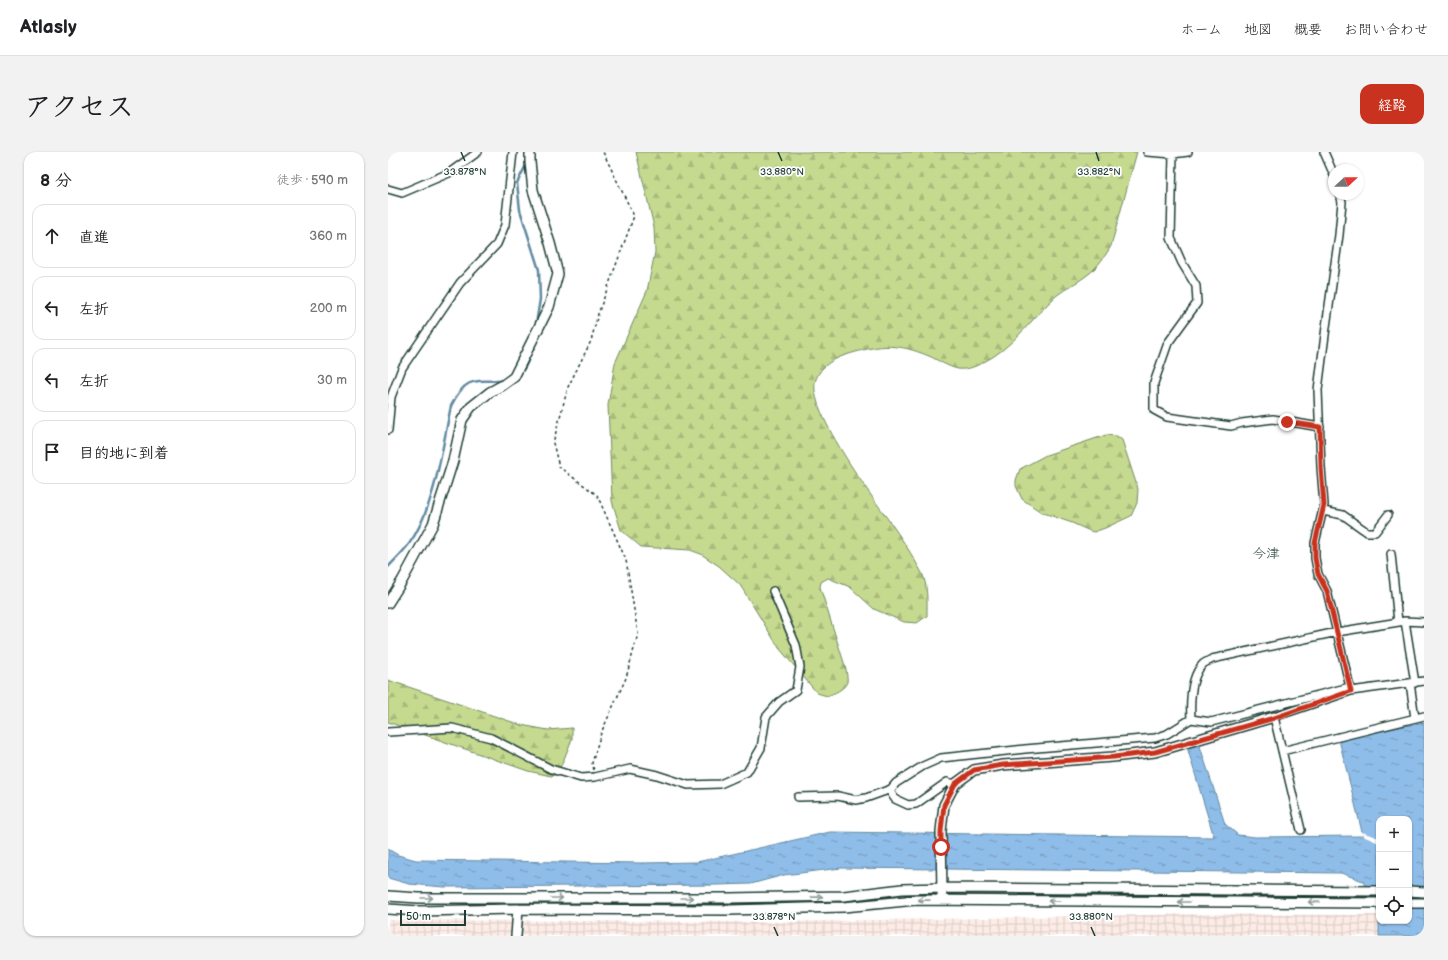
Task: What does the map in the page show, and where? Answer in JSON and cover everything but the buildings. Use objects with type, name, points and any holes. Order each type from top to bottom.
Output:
[{"type":"street","points":[[388,189],[402,193],[449,173],[478,152]]},
{"type":"street","points":[[388,430],[391,397],[402,368],[460,283],[497,244],[505,225],[513,152]]},
{"type":"street","points":[[388,603],[402,581],[433,524],[453,461],[462,420],[471,407],[490,392],[514,377],[549,307],[558,274],[533,190],[530,152]]},
{"type":"street","points":[[1147,152],[1173,154],[1188,152]]},
{"type":"street","points":[[1324,152],[1329,164]]},
{"type":"street","points":[[1173,154],[1171,238],[1182,263],[1196,286],[1197,303],[1168,343],[1154,382],[1154,410],[1167,417],[1231,426],[1273,419],[1320,427]]},
{"type":"street","points":[[1342,200],[1339,235],[1318,390],[1324,505],[1315,543],[1315,558],[1318,574],[1327,591],[1350,689]]},
{"type":"street","points":[[1323,511],[1343,515],[1367,532],[1375,532],[1388,515]]},
{"type":"street","points":[[1391,554],[1412,683],[1415,718]]},
{"type":"street","points":[[388,732],[452,728],[490,738],[551,769],[581,778],[595,777],[630,769],[657,775],[688,785],[720,784],[747,772],[761,748],[766,717],[779,702],[796,690],[800,667],[796,645],[773,591]]},
{"type":"street","points":[[1191,720],[1192,687],[1203,664],[1212,659],[1337,632],[1402,622],[1424,622]]},
{"type":"street","points":[[798,797],[838,796],[856,800],[891,789],[896,783],[923,766],[941,758],[1155,738],[1167,734],[1191,720],[1211,722],[1350,689],[1424,681]]},
{"type":"street","points":[[942,900],[941,831],[944,805],[955,784],[974,770],[1003,765],[1114,757],[1155,752],[1274,718],[1350,689]]},
{"type":"street","points":[[1282,751],[1424,716]]},
{"type":"street","points":[[1274,718],[1301,830]]},
{"type":"street","points":[[891,789],[895,799],[908,805],[916,804],[947,782],[955,784]]},
{"type":"street","points":[[388,896],[427,898],[752,898],[844,896],[902,889],[942,888],[1376,891]]},
{"type":"street","points":[[1412,892],[1424,892]]},
{"type":"street","points":[[388,909],[419,911],[518,909],[730,910],[844,907],[916,900],[1376,903]]},
{"type":"street","points":[[1412,903],[1424,903]]},
{"type":"street","points":[[516,936],[518,909]]},
{"type":"path","points":[[595,777],[592,763],[601,733],[626,678],[638,634],[626,560],[597,494],[559,467],[553,442],[568,387],[591,342],[598,314],[634,216],[603,152]]},
{"type":"shaded area","points":[[1193,914],[1376,915],[1376,924],[1379,924],[1379,936],[388,936],[388,920],[771,922]]},
{"type":"green space","points":[[636,152],[1137,152],[1111,246],[1104,257],[1090,273],[1056,296],[1012,341],[993,357],[973,367],[958,369],[918,352],[889,346],[871,348],[844,356],[829,363],[818,374],[815,393],[821,412],[846,458],[899,535],[922,573],[927,599],[927,616],[917,623],[904,622],[874,609],[850,587],[828,578],[821,582],[820,587],[846,669],[847,679],[844,687],[827,696],[817,693],[779,648],[740,585],[719,566],[701,554],[690,550],[641,547],[621,530],[612,501],[608,405],[615,363],[647,291],[655,252],[654,227]]},
{"type":"green space","points":[[1106,435],[1117,436],[1122,440],[1138,489],[1137,503],[1131,516],[1094,532],[1041,512],[1022,499],[1016,486],[1016,480],[1020,469],[1046,455]]},
{"type":"green space","points":[[388,680],[521,725],[548,730],[572,728],[572,739],[562,764],[555,775],[551,776],[528,771],[388,722]]},
{"type":"water","points":[[1424,722],[1424,936],[1379,936],[1379,924],[1412,924],[1412,816],[1376,816],[1376,909],[1363,881],[1341,873],[841,868],[784,875],[751,884],[444,887],[409,884],[388,878],[388,849],[398,855],[416,860],[642,863],[697,862],[830,832],[1214,837],[1187,747],[1199,743],[1225,824],[1238,835],[1255,837],[1363,836],[1339,740]]},
{"type":"pier","points":[[1362,832],[1376,837],[1376,842],[1363,836]]},
{"type":"waterway","points":[[527,163],[517,183],[520,210],[539,270],[540,299],[536,324]]},
{"type":"waterway","points":[[519,374],[525,368],[530,355]]},
{"type":"waterway","points":[[388,567],[409,544],[425,513],[441,459],[451,406],[456,396],[461,389],[472,382],[503,381]]},
{"type":"district","name":"今津","points":[[1266,553]]},
{"type":"route","points":[[941,847],[944,805],[955,784],[974,770],[1003,765],[1114,757],[1155,752],[1274,718],[1351,691],[1327,591],[1318,574],[1315,558],[1315,543],[1322,520],[1324,505],[1320,427],[1287,422]]}]
